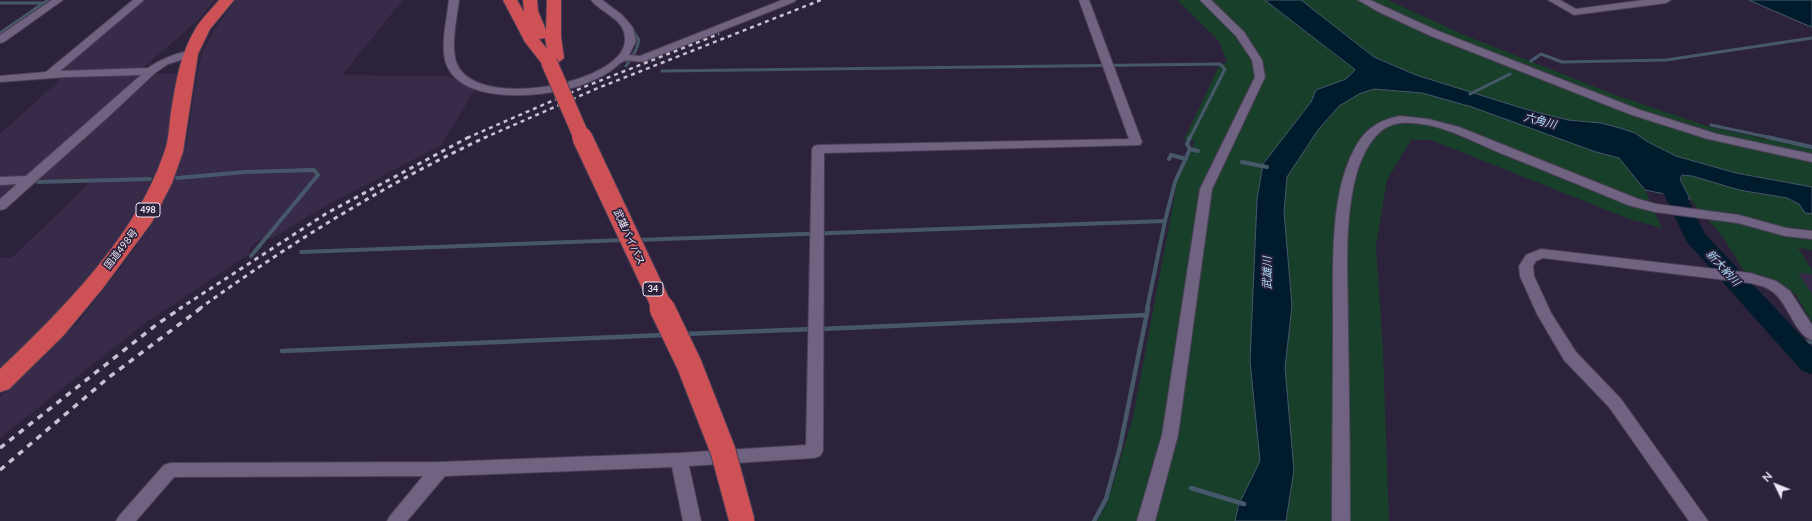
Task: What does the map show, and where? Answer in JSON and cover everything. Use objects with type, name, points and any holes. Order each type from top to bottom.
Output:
[{"type":"highway","name":"国道498号","points":[[0,383],[55,330],[95,283],[142,222],[162,183],[174,152],[184,78],[190,54],[203,28],[227,0]]},
{"type":"highway","points":[[510,0],[533,42],[553,60]]},
{"type":"highway","name":"武雄バイパス","points":[[530,0],[531,11],[553,60],[590,156],[690,364],[723,451],[742,521]]},
{"type":"highway","points":[[553,60],[554,0]]},
{"type":"street","points":[[0,40],[58,0]]},
{"type":"street","points":[[49,75],[139,0]]},
{"type":"street","points":[[454,0],[450,58],[458,75],[469,83],[486,89],[514,93],[549,90],[578,82],[604,72],[621,58],[627,50],[631,40],[628,28],[596,0]]},
{"type":"street","points":[[621,58],[641,58],[791,0]]},
{"type":"street","points":[[125,521],[170,470],[440,469],[679,460],[814,450],[818,149],[1136,142],[1084,0]]},
{"type":"street","points":[[1146,521],[1170,435],[1206,189],[1260,77],[1257,60],[1240,34],[1205,0]]},
{"type":"street","points":[[1364,0],[1440,36],[1606,102],[1680,127],[1753,147],[1812,158]]},
{"type":"street","points":[[1553,0],[1574,12],[1666,0]]},
{"type":"street","points":[[0,206],[103,116],[151,71],[164,62],[190,54]]},
{"type":"street","points":[[0,79],[49,75],[151,71]]},
{"type":"street","points":[[1341,521],[1340,244],[1347,191],[1354,162],[1366,139],[1381,126],[1396,120],[1413,120],[1434,123],[1455,130],[1610,194],[1655,208],[1739,218],[1785,232],[1812,235]]},
{"type":"street","points":[[0,181],[29,180]]},
{"type":"street","points":[[1699,521],[1615,402],[1570,356],[1544,314],[1527,276],[1526,266],[1532,258],[1541,253],[1750,278],[1770,283],[1786,294],[1809,332]]},
{"type":"street","points":[[679,460],[692,521]]},
{"type":"street","points":[[396,521],[440,469]]},
{"type":"shaded area","points":[[136,0],[215,0],[196,22],[136,74],[137,77],[0,199],[0,134],[63,77],[43,78]]},
{"type":"shaded area","points":[[236,0],[403,0],[342,75],[444,76],[456,79],[475,90],[441,145],[320,209],[273,238],[263,238],[251,246],[249,254],[145,323],[0,438],[0,397],[76,325],[125,262],[154,221],[173,180],[186,146],[197,74],[203,51],[216,27]]},
{"type":"shaded area","points":[[156,74],[178,74],[164,154],[154,177],[129,223],[99,265],[48,326],[0,372],[0,258],[12,258],[93,179],[36,181]]},
{"type":"shaded area","points":[[1797,273],[1812,274],[1812,294]]},
{"type":"green space","points":[[1177,0],[1265,0],[1355,70],[1346,79],[1316,90],[1311,102],[1263,164],[1257,199],[1250,361],[1260,461],[1239,504],[1235,521],[1097,521],[1108,501],[1133,417],[1177,183],[1195,141],[1184,140],[1219,66],[1227,62],[1219,41]]},
{"type":"green space","points":[[1301,0],[1388,0],[1464,35],[1615,95],[1710,127],[1812,149],[1812,187],[1736,173],[1676,156],[1648,142],[1635,133],[1620,128],[1601,123],[1568,120],[1525,109],[1416,75],[1374,57]]},
{"type":"green space","points":[[1374,89],[1422,93],[1472,107],[1596,152],[1619,158],[1645,190],[1662,228],[1629,219],[1431,140],[1411,140],[1387,180],[1376,246],[1383,350],[1389,521],[1286,521],[1294,470],[1285,368],[1292,306],[1284,212],[1287,177],[1318,130],[1339,106],[1359,94]]},
{"type":"green space","points":[[1682,175],[1692,176],[1739,190],[1787,198],[1799,204],[1805,213],[1812,214],[1812,250],[1798,248],[1812,270],[1812,274],[1798,273],[1812,294],[1812,323],[1797,296],[1777,280],[1744,271],[1723,237],[1690,199],[1680,179]]},
{"type":"water","points":[[1265,0],[1301,0],[1374,57],[1416,75],[1525,109],[1568,120],[1601,123],[1620,128],[1635,133],[1648,142],[1676,156],[1736,173],[1812,187],[1812,214],[1805,213],[1799,204],[1787,198],[1739,190],[1692,176],[1682,175],[1680,179],[1690,199],[1645,190],[1619,158],[1596,152],[1472,107],[1422,93],[1374,89],[1359,94],[1339,106],[1318,130],[1287,177],[1284,212],[1292,306],[1285,368],[1294,470],[1286,521],[1235,521],[1239,504],[1260,461],[1250,361],[1257,199],[1263,164],[1311,102],[1316,90],[1346,79],[1355,70]]},
{"type":"water","points":[[1749,0],[1812,0],[1812,27]]},
{"type":"waterway","points":[[0,33],[48,0]]},
{"type":"waterway","points":[[0,3],[43,3]]},
{"type":"waterway","points":[[626,66],[636,50],[639,40],[634,32]]},
{"type":"waterway","points":[[1531,61],[1541,54],[1562,62],[1666,60],[1812,38]]},
{"type":"waterway","points":[[662,71],[1220,64],[1225,69],[1190,138]]},
{"type":"waterway","points":[[1470,94],[1510,74]]},
{"type":"waterway","points":[[1711,125],[1772,138]]},
{"type":"waterway","points":[[1190,137],[1187,144],[1190,149]]},
{"type":"waterway","points":[[1767,137],[1812,147]]},
{"type":"waterway","points":[[1186,159],[1190,149]]},
{"type":"waterway","points":[[1190,149],[1198,151]]},
{"type":"waterway","points":[[1169,159],[1171,155],[1186,159]]},
{"type":"waterway","points":[[1165,221],[1175,182],[1186,159]]},
{"type":"waterway","points":[[1242,162],[1267,167]]},
{"type":"waterway","name":"新大納川","points":[[1661,166],[1695,237],[1812,364]]},
{"type":"waterway","points":[[177,178],[245,172],[314,170],[318,175],[251,256]]},
{"type":"waterway","points":[[38,182],[150,179]]},
{"type":"waterway","points":[[637,240],[1165,221]]},
{"type":"waterway","points":[[1147,309],[1165,221]]},
{"type":"waterway","points":[[301,252],[625,240]]},
{"type":"waterway","points":[[1147,315],[1148,308]]},
{"type":"waterway","points":[[820,329],[1147,315]]},
{"type":"waterway","points":[[1094,521],[1106,499],[1120,447],[1147,315]]},
{"type":"waterway","points":[[684,334],[813,329]]},
{"type":"waterway","points":[[282,351],[665,335]]},
{"type":"waterway","points":[[1792,342],[1812,342]]},
{"type":"waterway","points":[[1191,488],[1244,504]]},
{"type":"railway","points":[[484,138],[598,88],[821,0]]},
{"type":"railway","points":[[468,138],[584,87],[719,34]]},
{"type":"railway","points":[[199,309],[268,261],[338,216],[448,155],[486,137]]},
{"type":"railway","points":[[179,309],[327,213],[468,138]]},
{"type":"railway","points":[[0,448],[156,325],[181,308]]},
{"type":"railway","points":[[0,470],[108,378],[201,308]]},
{"type":"water label","name":"六角川","points":[[1540,121]]},
{"type":"water label","name":"武雄川","points":[[1267,273]]}]
